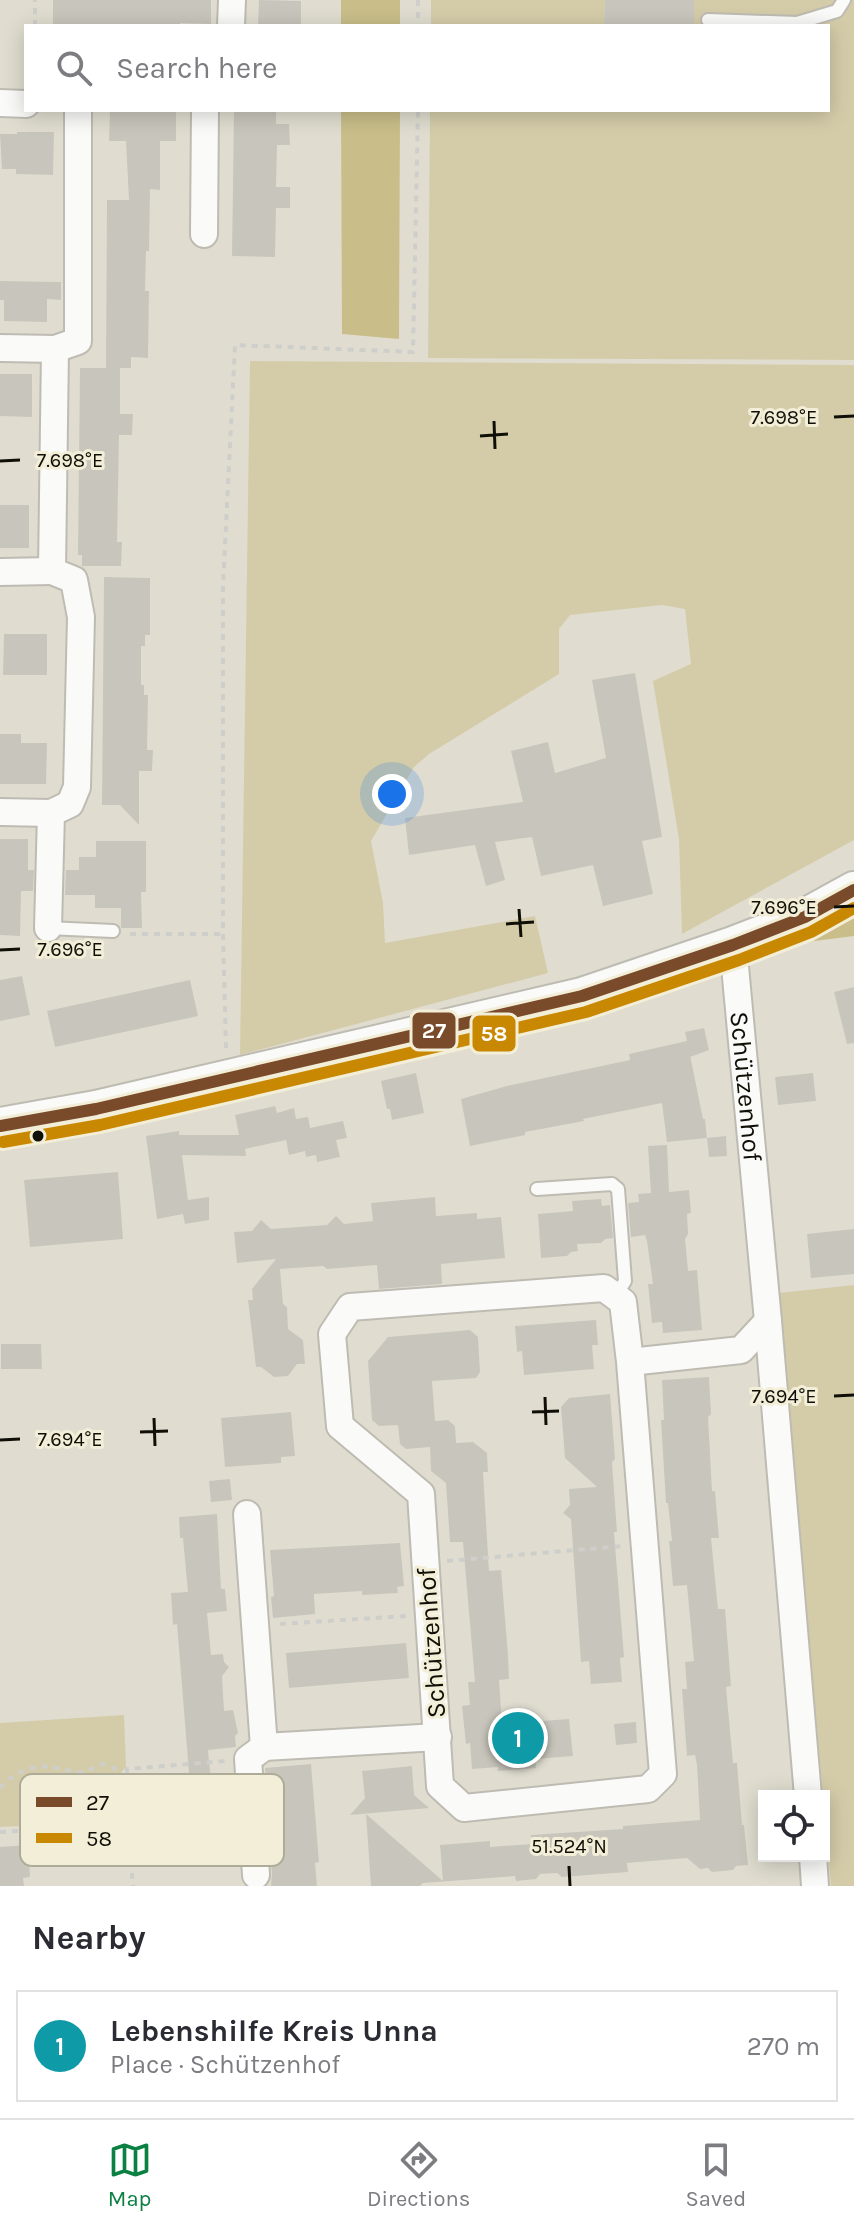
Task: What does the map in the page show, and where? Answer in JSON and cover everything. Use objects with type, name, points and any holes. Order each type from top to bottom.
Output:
[{"type":"main road","points":[[0,1126],[96,1109],[582,996],[805,917],[854,890]]},
{"type":"street","points":[[231,24],[232,0]]},
{"type":"street","points":[[0,103],[24,104]]},
{"type":"street","points":[[0,348],[55,349],[78,341],[78,112]]},
{"type":"street","points":[[204,234],[205,112]]},
{"type":"street","points":[[52,571],[55,349]]},
{"type":"street","points":[[0,572],[52,571],[74,580],[81,617],[77,787],[70,804],[51,813],[0,812]]},
{"type":"street","points":[[48,928],[51,813]]},
{"type":"street","name":"Schützenhof","points":[[733,945],[807,1790]]},
{"type":"street","name":"Schützenhof","points":[[604,1288],[623,1302],[630,1362],[663,1774],[648,1789],[464,1808],[440,1786],[421,1494],[340,1426],[332,1334],[350,1307],[604,1288]]},
{"type":"street","points":[[630,1362],[741,1350],[768,1321]]},
{"type":"street","points":[[247,1514],[255,1625],[256,1774]]},
{"type":"street","name":"Schützenhof","points":[[256,1753],[438,1737]]},
{"type":"street","points":[[813,1862],[815,1886]]},
{"type":"street","points":[[256,1866],[256,1875]]},
{"type":"lane","points":[[708,20],[797,23],[837,11],[844,0]]},
{"type":"lane","points":[[48,928],[113,931]]},
{"type":"lane","points":[[537,1189],[612,1184],[618,1189],[625,1281],[616,1296]]},
{"type":"path","points":[[35,0],[35,24]]},
{"type":"path","points":[[418,0],[418,24]]},
{"type":"path","points":[[226,1078],[223,586],[235,345],[413,352],[418,112]]},
{"type":"path","points":[[113,931],[121,934],[223,934]]},
{"type":"path","points":[[426,1563],[644,1544]]},
{"type":"path","points":[[255,1625],[429,1614]]},
{"type":"path","points":[[123,1774],[127,1769],[256,1753]]},
{"type":"path","points":[[0,1788],[11,1776],[29,1767],[46,1766],[85,1772],[104,1764],[121,1774]]},
{"type":"path","points":[[127,1769],[127,1774]]},
{"type":"path","points":[[0,1832],[20,1831]]},
{"type":"path","points":[[131,1866],[133,1886]]},
{"type":"shaded area","points":[[341,0],[400,0],[400,24],[341,24]]},
{"type":"shaded area","points":[[431,0],[605,0],[604,24],[431,24]]},
{"type":"shaded area","points":[[694,0],[854,0],[854,360],[428,358],[430,112],[830,112],[830,24],[694,24]]},
{"type":"shaded area","points":[[341,112],[400,112],[399,339],[342,334]]},
{"type":"shaded area","points":[[250,361],[854,365],[854,840],[682,934],[679,839],[653,681],[691,664],[685,609],[662,605],[570,615],[559,629],[559,674],[429,754],[414,767],[371,841],[383,903],[385,943],[535,916],[548,973],[240,1055]]},
{"type":"shaded area","points":[[854,912],[854,936],[799,943]]},
{"type":"shaded area","points":[[854,1285],[854,1886],[831,1886],[830,1790],[822,1790],[778,1293]]},
{"type":"shaded area","points":[[124,1715],[126,1767],[120,1774],[20,1774],[20,1826],[0,1827],[0,1723]]},
{"type":"building","points":[[53,0],[211,0],[211,24],[53,24]]},
{"type":"building","points":[[259,0],[301,1],[301,24],[258,24]]},
{"type":"building","points":[[605,0],[694,0],[694,24],[604,24]]},
{"type":"building","points":[[110,112],[176,112],[176,141],[160,141],[160,190],[150,189],[145,291],[149,291],[148,358],[131,357],[131,368],[120,368],[120,414],[133,414],[132,435],[119,435],[117,542],[122,542],[121,566],[82,566],[82,555],[78,555],[80,368],[106,368],[107,200],[129,200],[126,141],[109,141]]},
{"type":"building","points":[[234,112],[276,112],[276,124],[289,124],[290,145],[277,145],[276,187],[290,187],[290,208],[276,208],[275,257],[232,256]]},
{"type":"building","points":[[54,132],[53,175],[16,174],[16,169],[2,169],[0,134]]},
{"type":"building","points":[[0,281],[61,282],[61,300],[47,299],[47,322],[4,321]]},
{"type":"building","points":[[0,374],[32,374],[32,417],[0,416]]},
{"type":"building","points":[[0,505],[29,505],[29,548],[0,548]]},
{"type":"building","points":[[104,577],[150,578],[150,635],[145,635],[145,646],[141,646],[141,685],[144,685],[144,695],[148,695],[147,750],[153,750],[152,771],[139,771],[139,825],[120,805],[102,805]]},
{"type":"building","points":[[4,634],[47,634],[47,675],[3,675]]},
{"type":"building","points":[[635,673],[662,837],[642,841],[653,894],[603,906],[593,865],[541,876],[532,837],[495,842],[505,880],[486,886],[475,845],[409,855],[405,818],[523,802],[511,751],[548,742],[555,773],[606,758],[592,680]]},
{"type":"building","points":[[0,734],[21,734],[21,743],[47,743],[46,784],[0,784]]},
{"type":"building","points":[[0,839],[28,839],[28,870],[34,870],[33,891],[21,891],[20,936],[0,935]]},
{"type":"building","points":[[96,841],[146,841],[146,892],[141,892],[142,928],[121,928],[121,908],[95,908],[95,895],[65,895],[66,870],[79,870],[79,857],[96,857]]},
{"type":"building","points":[[22,976],[30,1015],[0,1021],[0,980]]},
{"type":"building","points":[[190,980],[198,1016],[55,1047],[47,1011]]},
{"type":"building","points":[[854,987],[854,1043],[847,1044],[834,992]]},
{"type":"building","points":[[704,1028],[709,1050],[690,1057],[707,1138],[667,1142],[662,1103],[470,1146],[461,1099],[630,1060],[629,1054],[687,1041],[685,1032]]},
{"type":"building","points":[[416,1073],[424,1113],[392,1120],[381,1081]]},
{"type":"building","points":[[813,1073],[816,1101],[778,1105],[775,1077]]},
{"type":"building","points":[[275,1106],[277,1113],[294,1108],[296,1119],[308,1117],[310,1128],[343,1121],[347,1138],[336,1140],[340,1157],[317,1162],[316,1155],[306,1157],[305,1151],[289,1155],[286,1140],[245,1149],[246,1156],[182,1155],[188,1200],[209,1197],[209,1220],[185,1224],[183,1214],[157,1219],[146,1136],[179,1131],[179,1135],[239,1135],[235,1115]]},
{"type":"building","points":[[726,1136],[727,1156],[709,1157],[707,1138]]},
{"type":"building","points":[[667,1145],[669,1192],[689,1190],[691,1213],[687,1214],[688,1234],[685,1239],[688,1271],[697,1270],[702,1330],[663,1333],[662,1322],[652,1323],[648,1284],[653,1284],[647,1241],[645,1235],[631,1237],[628,1203],[639,1202],[638,1194],[651,1193],[648,1146]]},
{"type":"building","points":[[118,1172],[123,1239],[30,1247],[24,1180]]},
{"type":"building","points":[[435,1197],[436,1216],[477,1213],[477,1219],[501,1217],[505,1258],[441,1264],[442,1284],[379,1289],[377,1265],[280,1269],[288,1329],[303,1340],[305,1364],[297,1364],[288,1376],[274,1377],[261,1367],[256,1367],[248,1300],[253,1300],[252,1289],[276,1259],[237,1263],[234,1232],[252,1231],[261,1220],[271,1229],[327,1225],[336,1216],[344,1224],[373,1221],[371,1203]]},
{"type":"building","points":[[601,1199],[602,1206],[610,1205],[613,1238],[601,1243],[577,1244],[578,1251],[567,1256],[541,1258],[538,1214],[573,1211],[572,1201]]},
{"type":"building","points":[[854,1229],[854,1274],[811,1278],[807,1234]]},
{"type":"building","points":[[596,1320],[598,1345],[592,1345],[594,1369],[524,1375],[522,1351],[517,1352],[515,1326]]},
{"type":"building","points":[[470,1330],[478,1337],[480,1372],[476,1378],[432,1381],[435,1421],[448,1420],[455,1426],[456,1443],[473,1442],[487,1453],[488,1472],[483,1472],[489,1571],[501,1570],[508,1655],[509,1679],[499,1680],[502,1724],[569,1719],[573,1756],[535,1759],[536,1768],[498,1771],[498,1767],[472,1769],[462,1706],[470,1705],[468,1682],[475,1682],[463,1542],[450,1542],[446,1483],[431,1471],[430,1447],[406,1449],[400,1444],[398,1425],[379,1426],[372,1420],[368,1361],[388,1337]]},
{"type":"building","points":[[1,1344],[41,1344],[42,1369],[1,1369]]},
{"type":"building","points":[[709,1377],[712,1491],[715,1491],[719,1538],[711,1538],[718,1609],[725,1609],[731,1686],[726,1687],[748,1865],[712,1872],[708,1868],[700,1869],[687,1858],[627,1863],[628,1872],[562,1877],[557,1873],[540,1874],[536,1879],[516,1881],[515,1876],[423,1883],[420,1886],[371,1886],[366,1814],[443,1881],[440,1845],[490,1841],[490,1847],[532,1844],[531,1835],[700,1820],[697,1765],[695,1755],[687,1756],[682,1689],[687,1689],[685,1662],[694,1661],[687,1585],[673,1586],[661,1420],[664,1420],[662,1380]]},
{"type":"building","points":[[610,1394],[615,1459],[612,1462],[617,1532],[614,1532],[624,1657],[620,1658],[622,1682],[591,1684],[589,1661],[581,1662],[571,1519],[563,1513],[570,1505],[569,1489],[597,1487],[565,1458],[561,1407],[569,1398]]},
{"type":"building","points":[[291,1412],[295,1456],[281,1457],[281,1463],[225,1467],[221,1418]]},
{"type":"building","points":[[230,1479],[232,1500],[211,1502],[209,1481]]},
{"type":"building","points":[[217,1514],[221,1589],[225,1589],[227,1611],[207,1613],[211,1655],[223,1654],[224,1662],[229,1667],[222,1676],[224,1711],[233,1710],[238,1733],[235,1736],[236,1747],[208,1750],[210,1774],[178,1774],[189,1773],[177,1624],[173,1625],[171,1593],[188,1592],[179,1517]]},
{"type":"building","points":[[400,1543],[404,1586],[397,1587],[398,1593],[362,1595],[362,1591],[314,1594],[315,1614],[273,1618],[270,1550]]},
{"type":"building","points":[[406,1643],[409,1678],[289,1688],[286,1653]]},
{"type":"building","points":[[636,1722],[637,1743],[616,1745],[614,1724]]},
{"type":"building","points":[[311,1764],[319,1862],[315,1863],[317,1886],[271,1886],[271,1866],[284,1866],[284,1774],[265,1774],[265,1768]]},
{"type":"building","points":[[412,1766],[414,1795],[429,1808],[350,1815],[365,1798],[362,1771]]},
{"type":"building","points":[[20,1846],[20,1866],[29,1866],[30,1877],[23,1878],[24,1886],[0,1886],[0,1847]]},
{"type":"transit line","name":"27","points":[[0,1126],[96,1109],[582,996],[805,917],[854,890]]},
{"type":"transit line","name":"58","points":[[3,1142],[100,1125],[586,1012],[739,960],[811,932],[854,908]]},
{"type":"place","name":"Lebenshilfe Kreis Unna","points":[[518,1738]]}]
